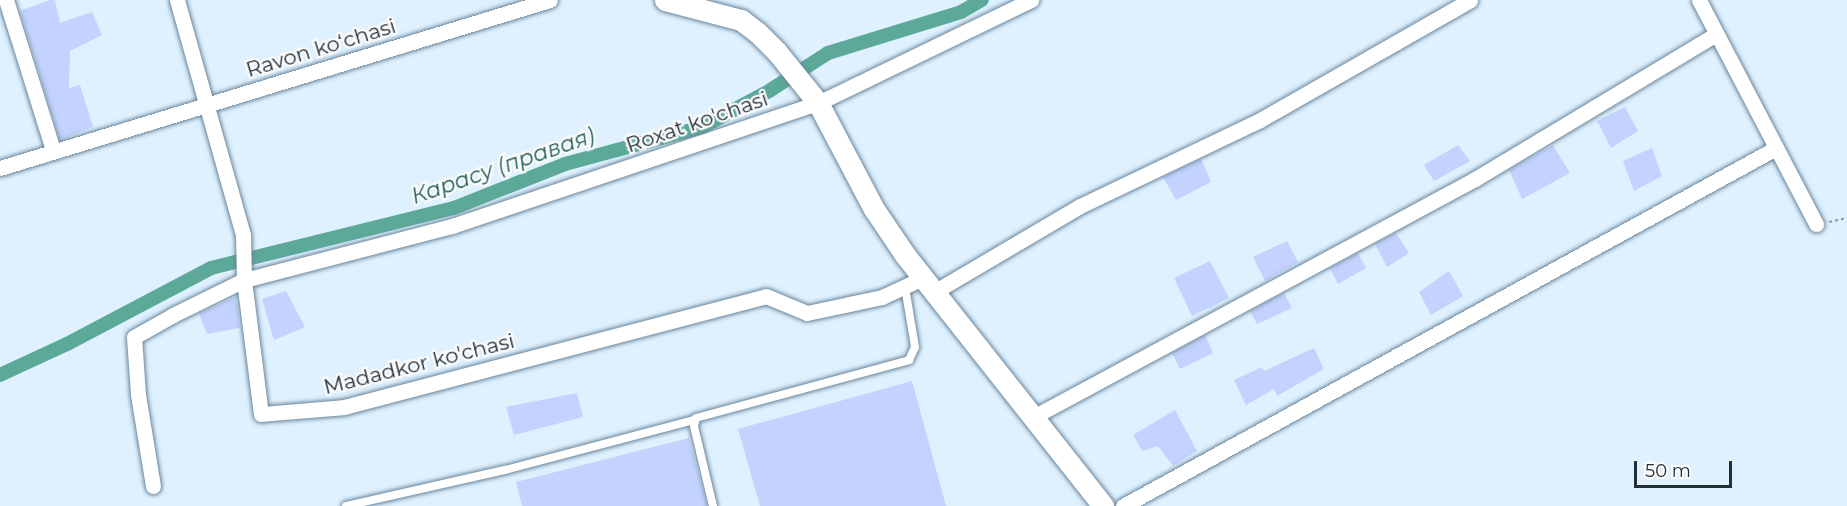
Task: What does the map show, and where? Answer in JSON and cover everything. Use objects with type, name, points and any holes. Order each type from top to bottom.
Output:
[{"type":"main road","points":[[665,0],[741,20],[758,32],[777,52],[816,100],[874,208],[921,286],[1032,417],[1103,506]]},
{"type":"street","points":[[6,0],[53,150]]},
{"type":"street","name":"Madadkor ko'chasi","points":[[177,0],[243,235],[244,280],[261,414],[344,407],[766,296],[807,313],[921,286]]},
{"type":"street","name":"Ravon koʻchasi","points":[[0,168],[549,0]]},
{"type":"street","name":"Roxat ko'chasi","points":[[153,486],[138,394],[134,337],[244,280],[452,226],[816,100],[1031,0]]},
{"type":"street","points":[[921,286],[1080,206],[1260,120],[1470,0]]},
{"type":"street","points":[[1699,0],[1816,224]]},
{"type":"street","points":[[1032,417],[1475,179],[1716,34]]},
{"type":"street","points":[[1123,506],[1776,148]]},
{"type":"lane","points":[[346,506],[505,470],[909,360],[915,347],[921,286]]},
{"type":"lane","points":[[694,420],[713,506]]},
{"type":"path","points":[[1816,224],[1847,218]]},
{"type":"building","points":[[55,0],[60,23],[92,12],[102,35],[70,51],[69,88],[80,85],[93,127],[60,140],[20,11]]},
{"type":"building","points":[[1625,107],[1638,131],[1611,148],[1597,121]]},
{"type":"building","points":[[1458,145],[1470,161],[1434,181],[1424,165]]},
{"type":"building","points":[[1553,145],[1570,173],[1522,199],[1509,170]]},
{"type":"building","points":[[1652,148],[1662,176],[1634,191],[1623,161]]},
{"type":"building","points":[[1201,159],[1211,182],[1176,200],[1163,177]]},
{"type":"building","points":[[1396,233],[1409,253],[1387,267],[1375,244]]},
{"type":"building","points":[[1287,241],[1298,262],[1265,281],[1253,257]]},
{"type":"building","points":[[1358,253],[1366,268],[1338,284],[1330,268]]},
{"type":"building","points":[[1210,261],[1229,298],[1192,316],[1174,278]]},
{"type":"building","points":[[1449,271],[1463,296],[1431,315],[1419,292]]},
{"type":"building","points":[[286,291],[305,327],[274,340],[262,299]]},
{"type":"building","points":[[1284,293],[1292,308],[1257,324],[1250,311]]},
{"type":"building","points":[[236,297],[240,328],[207,334],[199,313]]},
{"type":"building","points":[[1205,335],[1213,353],[1180,369],[1172,353]]},
{"type":"building","points":[[1314,348],[1324,369],[1277,396],[1274,389],[1246,405],[1234,380],[1262,367],[1264,371]]},
{"type":"building","points":[[912,381],[946,506],[760,506],[738,429]]},
{"type":"building","points":[[577,393],[583,417],[514,435],[506,407]]},
{"type":"building","points":[[1175,410],[1197,451],[1173,466],[1158,446],[1142,451],[1133,435]]},
{"type":"building","points":[[689,438],[707,506],[522,506],[516,482]]},
{"type":"waterway","name":"Карасу (правая)","points":[[0,375],[67,344],[211,268],[454,208],[565,164],[702,127],[769,91],[828,53],[961,12],[982,0]]}]
